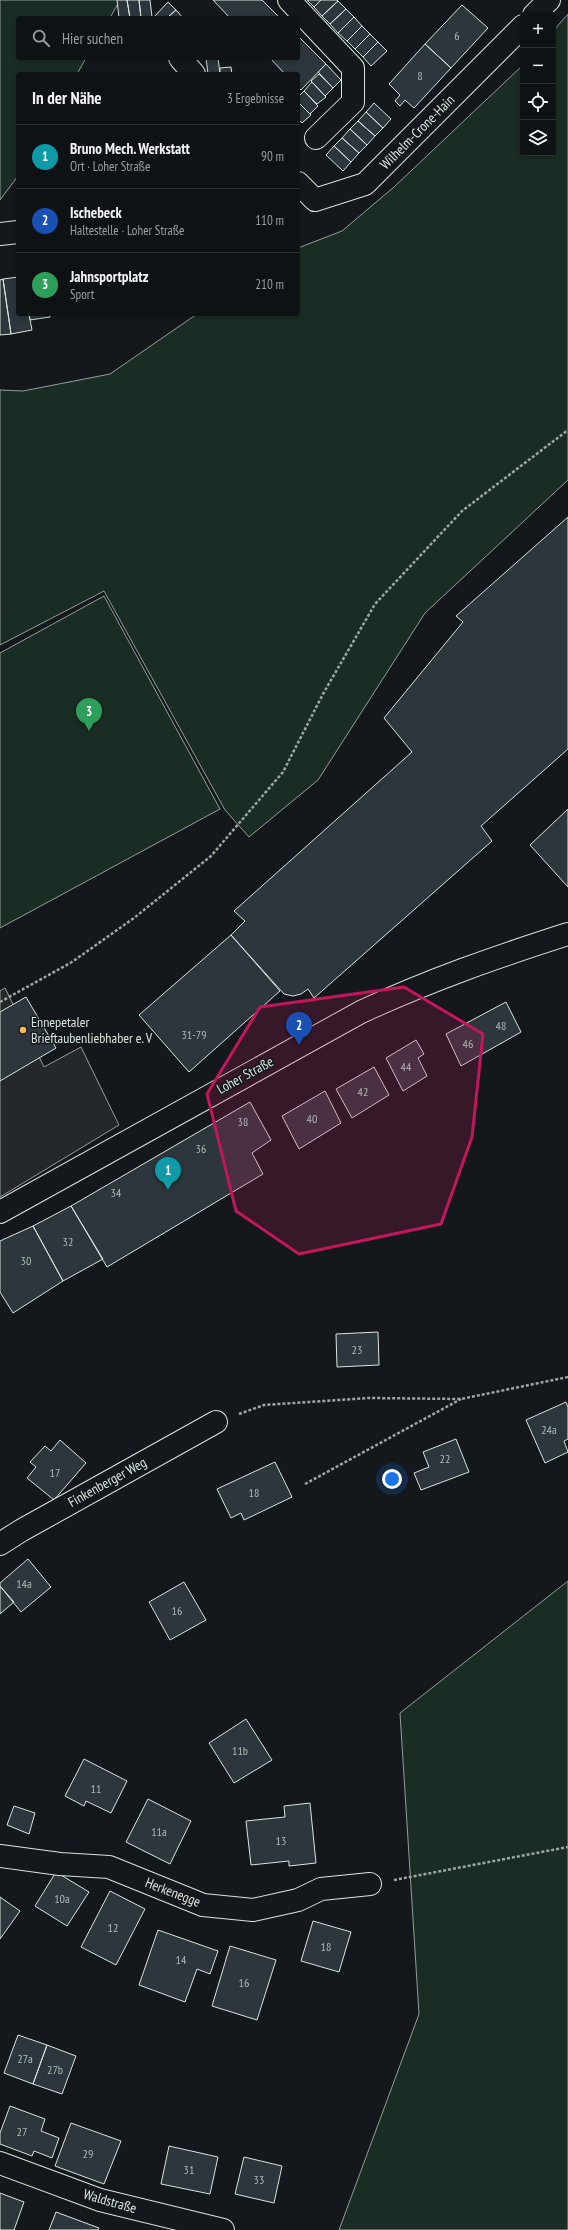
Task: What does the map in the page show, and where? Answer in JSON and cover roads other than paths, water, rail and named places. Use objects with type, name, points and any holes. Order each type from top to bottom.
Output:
[{"type":"street","points":[[289,0],[353,68],[353,102],[316,138]]},
{"type":"street","points":[[537,12],[549,0]]},
{"type":"street","name":"Wilhelm-Crone-Hain","points":[[300,185],[315,200],[365,184],[520,29]]},
{"type":"street","points":[[182,60],[192,72]]},
{"type":"street","points":[[0,234],[16,232]]},
{"type":"street","name":"Loher Straße","points":[[0,1212],[361,1012],[422,984],[456,971],[568,934]]},
{"type":"street","name":"Finkenberger Weg","points":[[0,1544],[22,1530],[216,1422]]},
{"type":"street","name":"Herkenegge","points":[[0,1856],[60,1864],[109,1867],[203,1905],[253,1910],[298,1900],[321,1889],[370,1884]]},
{"type":"street","name":"Waldstraße","points":[[0,2163],[100,2200],[223,2230]]},
{"type":"place","name":"Jahnsportplatz","points":[[89,731]]},
{"type":"place","name":"Ennepetaler Brieftaubenliebhaber e. V","points":[[23,1030]]},
{"type":"place","name":"Ischebeck","points":[[299,1045]]},
{"type":"place","name":"Bruno Mech. Werkstatt","points":[[168,1190]]}]
